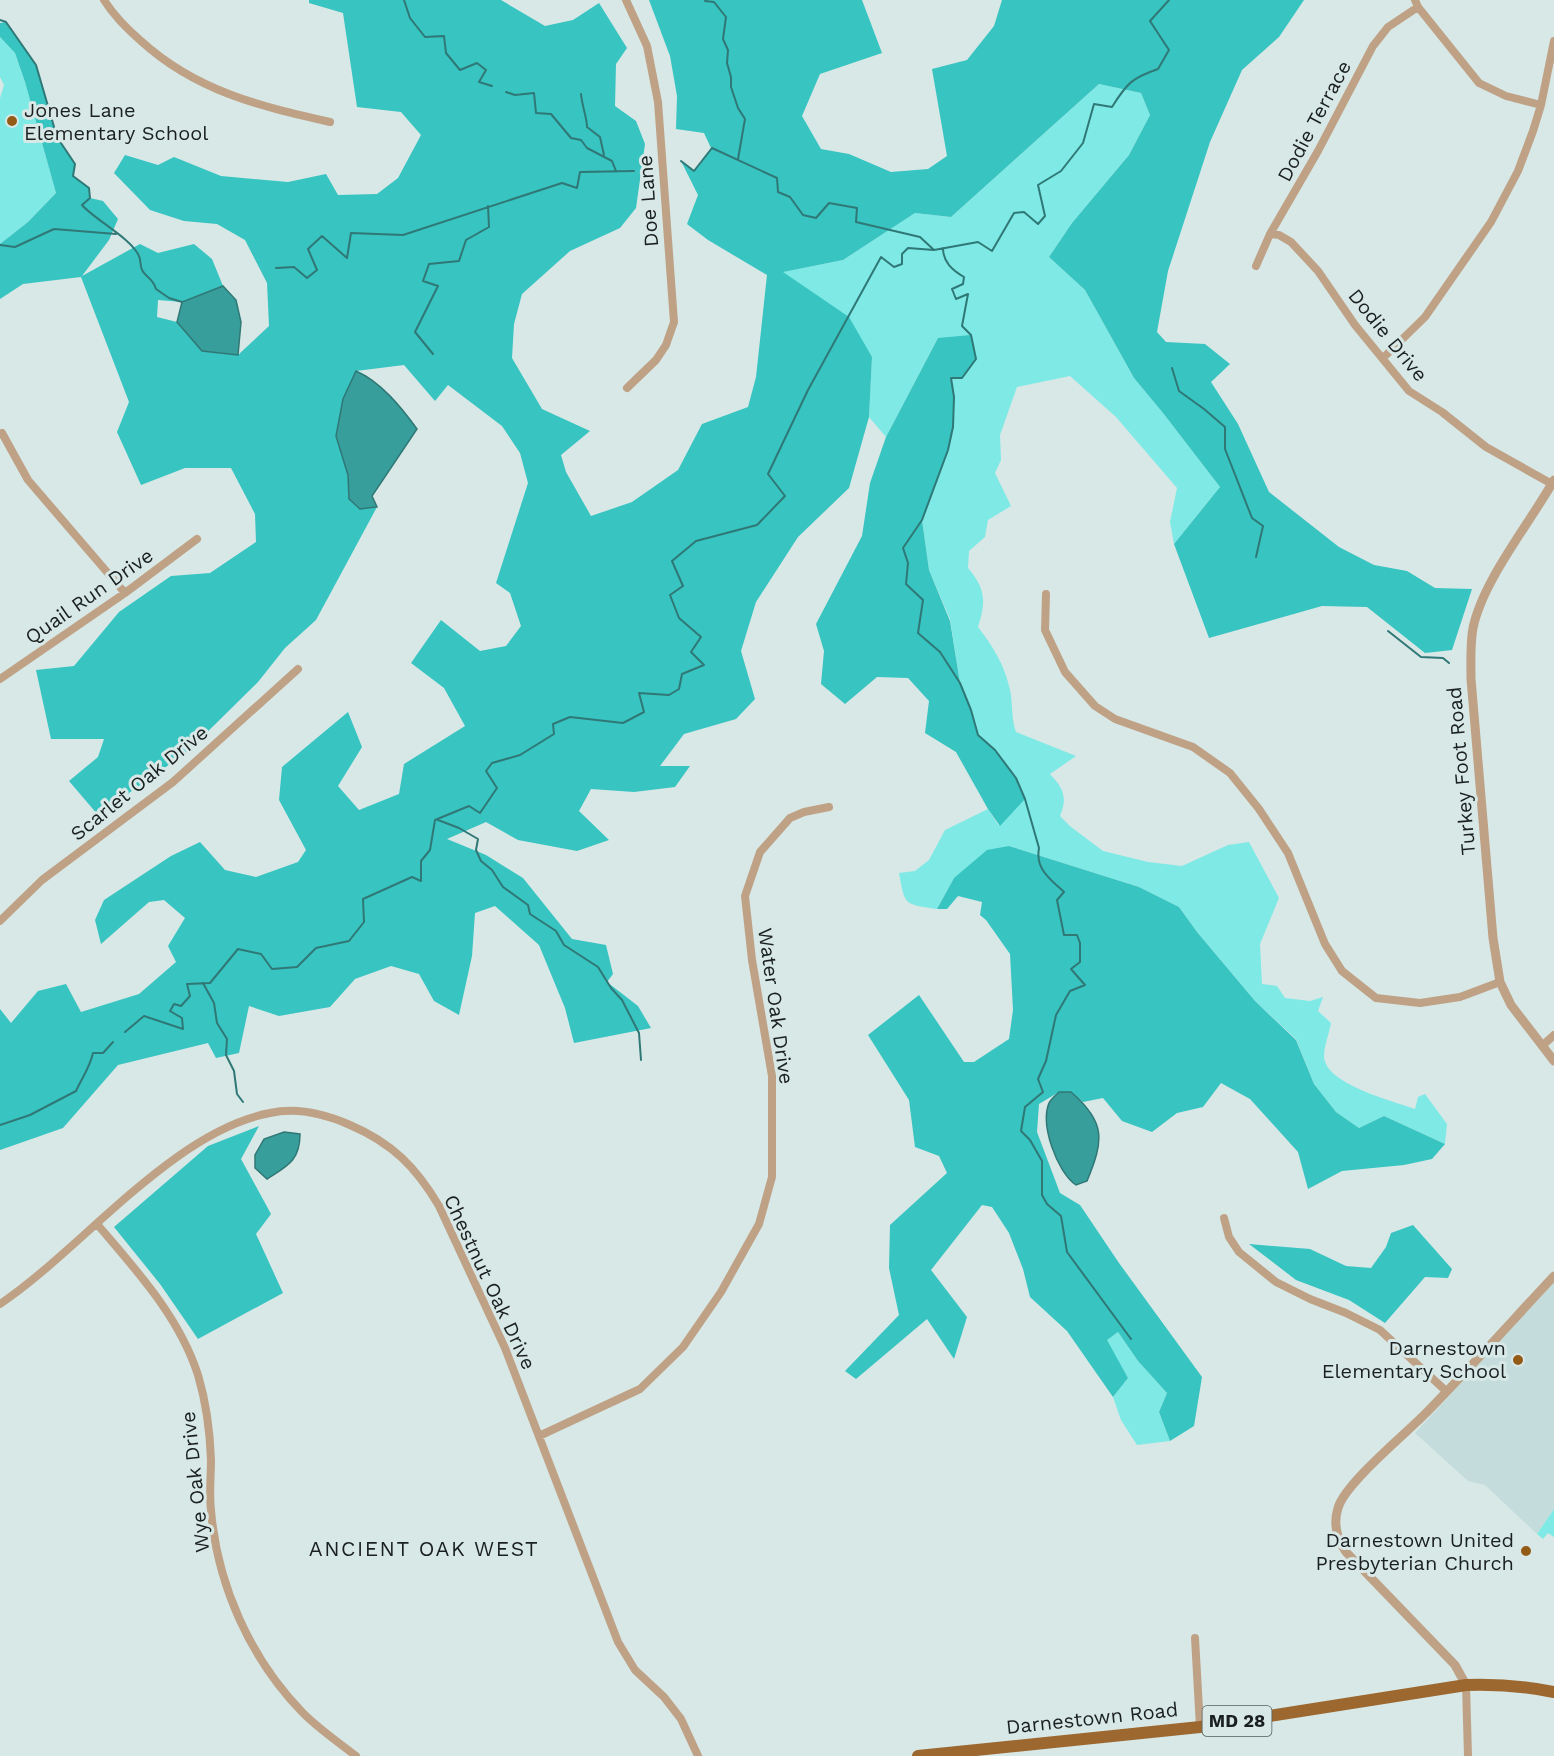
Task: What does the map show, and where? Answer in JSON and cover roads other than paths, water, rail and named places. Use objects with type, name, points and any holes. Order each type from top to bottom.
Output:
[{"type":"main road","name":"Darnestown Road","points":[[918,1756],[1026,1750],[1200,1727],[1466,1686],[1490,1684],[1521,1686],[1554,1692]]},
{"type":"street","points":[[104,0],[127,28],[159,58],[192,78],[234,97],[330,122]]},
{"type":"street","name":"Doe Lane","points":[[626,0],[647,46],[658,102],[674,322],[666,345],[656,360],[627,388]]},
{"type":"street","points":[[1417,3],[1479,83],[1506,96],[1541,105]]},
{"type":"street","name":"Dodie Terrace","points":[[1256,266],[1270,234],[1318,151],[1373,46],[1388,27],[1417,3]]},
{"type":"street","points":[[1383,358],[1425,317],[1491,222],[1518,171],[1541,105],[1554,41]]},
{"type":"street","name":"Dodie Drive","points":[[1270,234],[1279,235],[1291,242],[1318,271],[1355,325],[1408,391],[1442,412],[1486,447],[1553,482]]},
{"type":"street","points":[[2,433],[28,480],[125,592]]},
{"type":"street","name":"Turkey Foot Road","points":[[1553,482],[1496,575],[1480,608],[1471,643],[1472,687],[1492,938],[1500,982],[1511,1005],[1554,1061]]},
{"type":"street","name":"Quail Run Drive","points":[[0,679],[197,539]]},
{"type":"street","points":[[1046,594],[1045,630],[1065,672],[1095,706],[1114,719],[1193,747],[1230,773],[1259,809],[1288,853],[1325,944],[1342,971],[1376,998],[1420,1004],[1460,997],[1500,982]]},
{"type":"street","name":"Scarlet Oak Drive","points":[[0,921],[42,880],[173,782],[298,669]]},
{"type":"street","name":"Water Oak Drive","points":[[539,1436],[640,1389],[683,1347],[721,1292],[759,1224],[772,1177],[772,1076],[752,960],[745,896],[760,852],[790,818],[804,812],[829,807]]},
{"type":"street","points":[[1542,1046],[1554,1035]]},
{"type":"street","name":"Chestnut Oak Drive","points":[[0,1304],[27,1286],[181,1154],[244,1119],[272,1112],[300,1111],[333,1118],[372,1135],[390,1146],[428,1187],[439,1206],[505,1348],[618,1642],[635,1670],[664,1697],[681,1719],[698,1756]]},
{"type":"street","points":[[1224,1218],[1229,1237],[1239,1252],[1276,1282],[1380,1330],[1446,1391]]},
{"type":"street","name":"Wye Oak Drive","points":[[97,1224],[145,1279],[175,1324],[197,1374],[208,1419],[211,1509],[216,1548],[227,1592],[246,1632],[269,1671],[301,1711],[356,1756]]},
{"type":"street","points":[[1468,1756],[1466,1686],[1455,1665],[1346,1552],[1339,1542],[1336,1531],[1337,1509],[1361,1477],[1554,1276]]},
{"type":"street","points":[[1195,1638],[1200,1727]]},
{"type":"waterway","points":[[404,0],[410,18],[425,37],[444,36],[446,53],[460,70],[477,63],[486,70],[479,82],[492,86]]},
{"type":"waterway","points":[[681,161],[694,171],[712,148],[777,178],[778,192],[790,197],[803,215],[816,218],[829,203],[857,208],[856,222],[920,237],[934,250],[978,242],[992,251],[1014,213],[1024,212],[1038,224],[1045,216],[1038,185],[1061,171],[1083,143],[1094,104],[1112,107],[1131,82],[1158,69],[1169,50],[1150,21],[1169,0]]},
{"type":"waterway","points":[[705,1],[714,2],[726,17],[723,39],[728,50],[727,63],[731,87],[738,108],[745,119],[738,159]]},
{"type":"waterway","points":[[0,20],[6,22],[36,65],[57,137],[75,164],[73,176],[89,188],[90,198],[82,205],[135,249],[140,258],[142,270],[156,289],[169,298],[182,302]]},
{"type":"waterway","points":[[506,92],[515,95],[534,93],[536,113],[551,114],[571,138],[581,140],[587,148],[612,161],[616,171]]},
{"type":"waterway","points":[[581,94],[587,127],[600,137],[604,155]]},
{"type":"waterway","points":[[276,268],[294,267],[307,278],[317,270],[308,249],[322,236],[347,258],[351,233],[403,235],[562,183],[577,188],[580,172],[634,171]]},
{"type":"waterway","points":[[433,354],[415,332],[438,286],[423,281],[429,264],[459,261],[466,240],[489,227],[488,206]]},
{"type":"waterway","points":[[0,245],[15,247],[54,229],[116,234]]},
{"type":"waterway","points":[[125,1032],[144,1016],[183,1029],[182,1018],[170,1011],[174,1004],[181,1006],[190,996],[187,984],[210,983],[238,949],[261,954],[272,969],[297,967],[316,948],[349,941],[364,922],[363,899],[412,877],[421,881],[421,861],[430,850],[435,820],[469,806],[480,813],[497,788],[486,771],[492,763],[520,755],[554,734],[553,724],[570,717],[623,723],[644,712],[639,693],[669,695],[679,689],[682,674],[704,665],[691,652],[701,637],[679,618],[670,595],[683,586],[672,561],[696,541],[757,525],[785,496],[768,474],[808,390],[881,257],[894,267],[902,264],[902,254],[908,248],[934,250]]},
{"type":"waterway","points":[[943,248],[949,265],[964,277],[963,284],[952,289],[956,299],[968,294],[962,326],[971,335],[976,359],[962,378],[951,378],[954,397],[953,427],[948,450],[922,520],[903,548],[908,563],[906,584],[923,600],[918,633],[940,652],[960,683],[978,735],[995,750],[1016,778],[1025,799],[1039,848],[1041,868],[1064,892],[1057,900],[1064,935],[1077,935],[1080,943],[1080,962],[1071,969],[1085,985],[1070,991],[1056,1015],[1046,1061],[1038,1079],[1043,1092],[1025,1107],[1021,1131],[1030,1140],[1042,1161],[1042,1195],[1047,1204],[1061,1216],[1067,1252],[1131,1339]]},
{"type":"waterway","points":[[1172,368],[1179,391],[1225,427],[1225,449],[1252,518],[1263,526],[1256,557]]},
{"type":"waterway","points":[[1388,631],[1421,657],[1443,658],[1449,663]]},
{"type":"waterway","points":[[438,820],[478,839],[476,850],[481,861],[492,870],[503,887],[528,905],[530,914],[556,931],[564,945],[598,967],[611,988],[622,1000],[639,1033],[641,1060]]},
{"type":"waterway","points":[[203,983],[214,1003],[217,1023],[227,1039],[226,1055],[234,1071],[237,1094],[243,1102]]},
{"type":"waterway","points":[[0,1125],[30,1115],[76,1091],[93,1053],[103,1053],[113,1042]]},
{"type":"place","name":"Jones Lane Elementary School","points":[[12,121]]},
{"type":"place","name":"Darnestown Elementary School","points":[[1518,1360]]},
{"type":"place","name":"Darnestown United Presbyterian Church","points":[[1526,1551]]},
{"type":"district","name":"ANCIENT OAK WEST","points":[[424,1549]]}]
